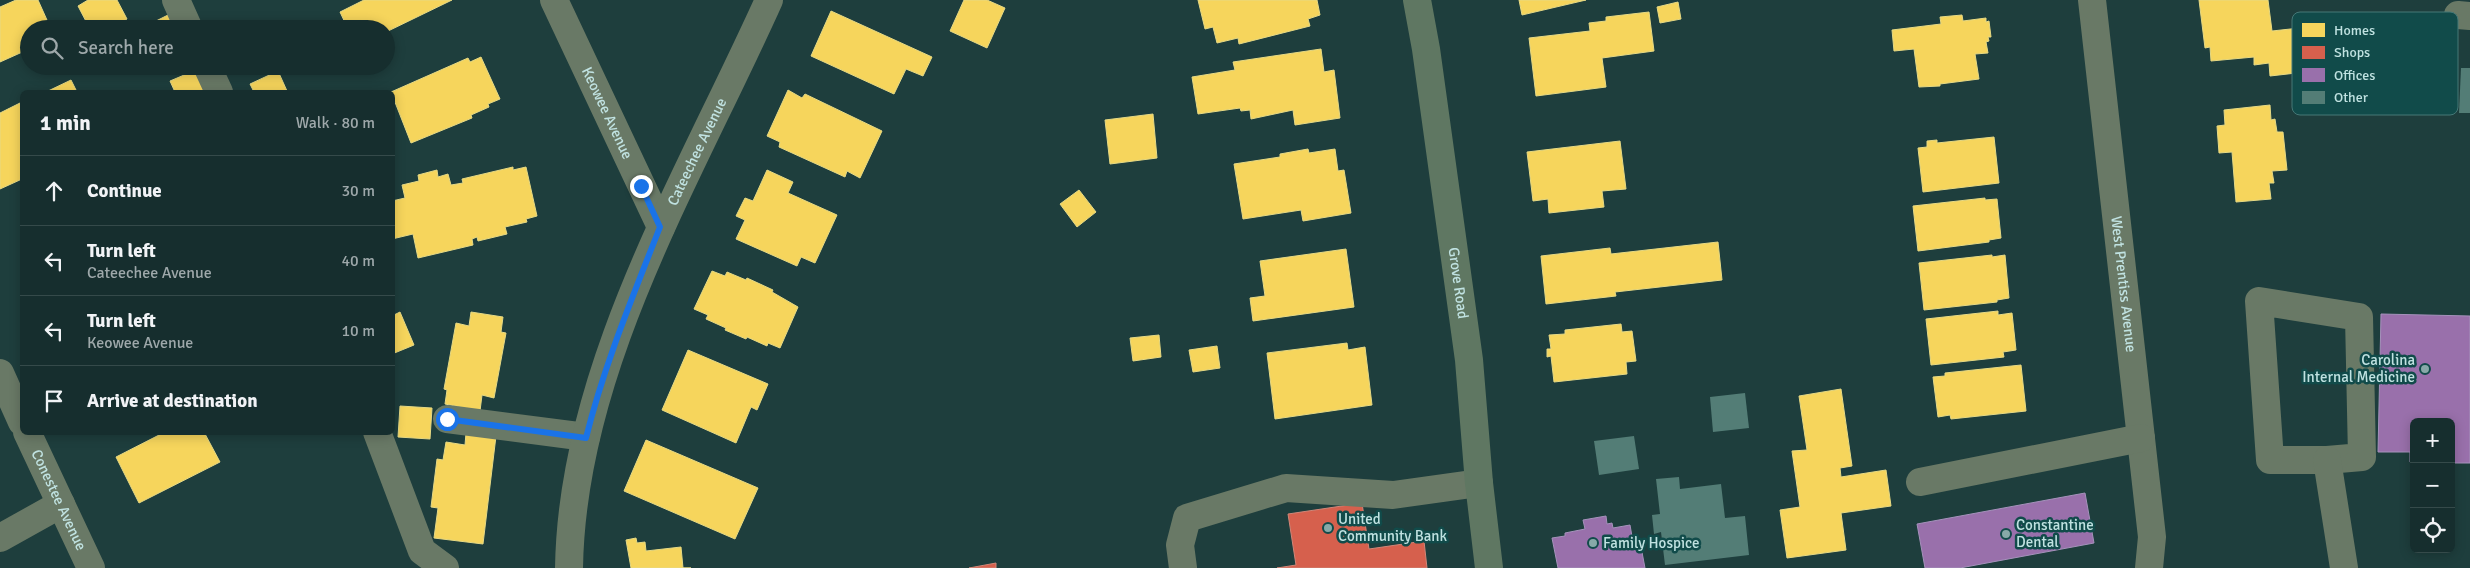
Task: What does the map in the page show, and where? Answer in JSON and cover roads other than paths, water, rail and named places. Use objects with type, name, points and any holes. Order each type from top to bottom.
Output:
[{"type":"main road","name":"Grove Road","points":[[1417,0],[1426,49],[1469,360],[1479,483],[1489,568]]},
{"type":"street","points":[[176,0],[185,20]]},
{"type":"street","name":"Keowee Avenue","points":[[554,0],[660,227]]},
{"type":"street","name":"Cateechee Avenue","points":[[569,568],[570,534],[579,467],[594,407],[620,328],[660,227],[736,74],[769,0]]},
{"type":"street","name":"West Prentiss Avenue","points":[[2092,0],[2152,537],[2149,568]]},
{"type":"street","points":[[211,75],[218,90]]},
{"type":"street","points":[[2259,301],[2359,317],[2362,457],[2327,460],[2270,460],[2259,301]]},
{"type":"street","points":[[0,373],[20,418]]},
{"type":"street","points":[[447,419],[586,438]]},
{"type":"street","name":"Conestee Avenue","points":[[29,435],[91,568]]},
{"type":"street","points":[[379,435],[422,551],[445,568]]},
{"type":"street","points":[[1920,482],[2141,438]]},
{"type":"street","points":[[2327,460],[2344,568]]},
{"type":"street","points":[[1183,568],[1180,545],[1187,518],[1286,488],[1393,496],[1479,483]]},
{"type":"street","points":[[0,538],[61,504]]},
{"type":"place","name":"Carolina Internal Medicine","points":[[2425,369]]},
{"type":"place","name":"United Community Bank","points":[[1328,528]]},
{"type":"place","name":"Constantine Dental","points":[[2006,534]]},
{"type":"place","name":"Family Hospice","points":[[1593,543]]}]
